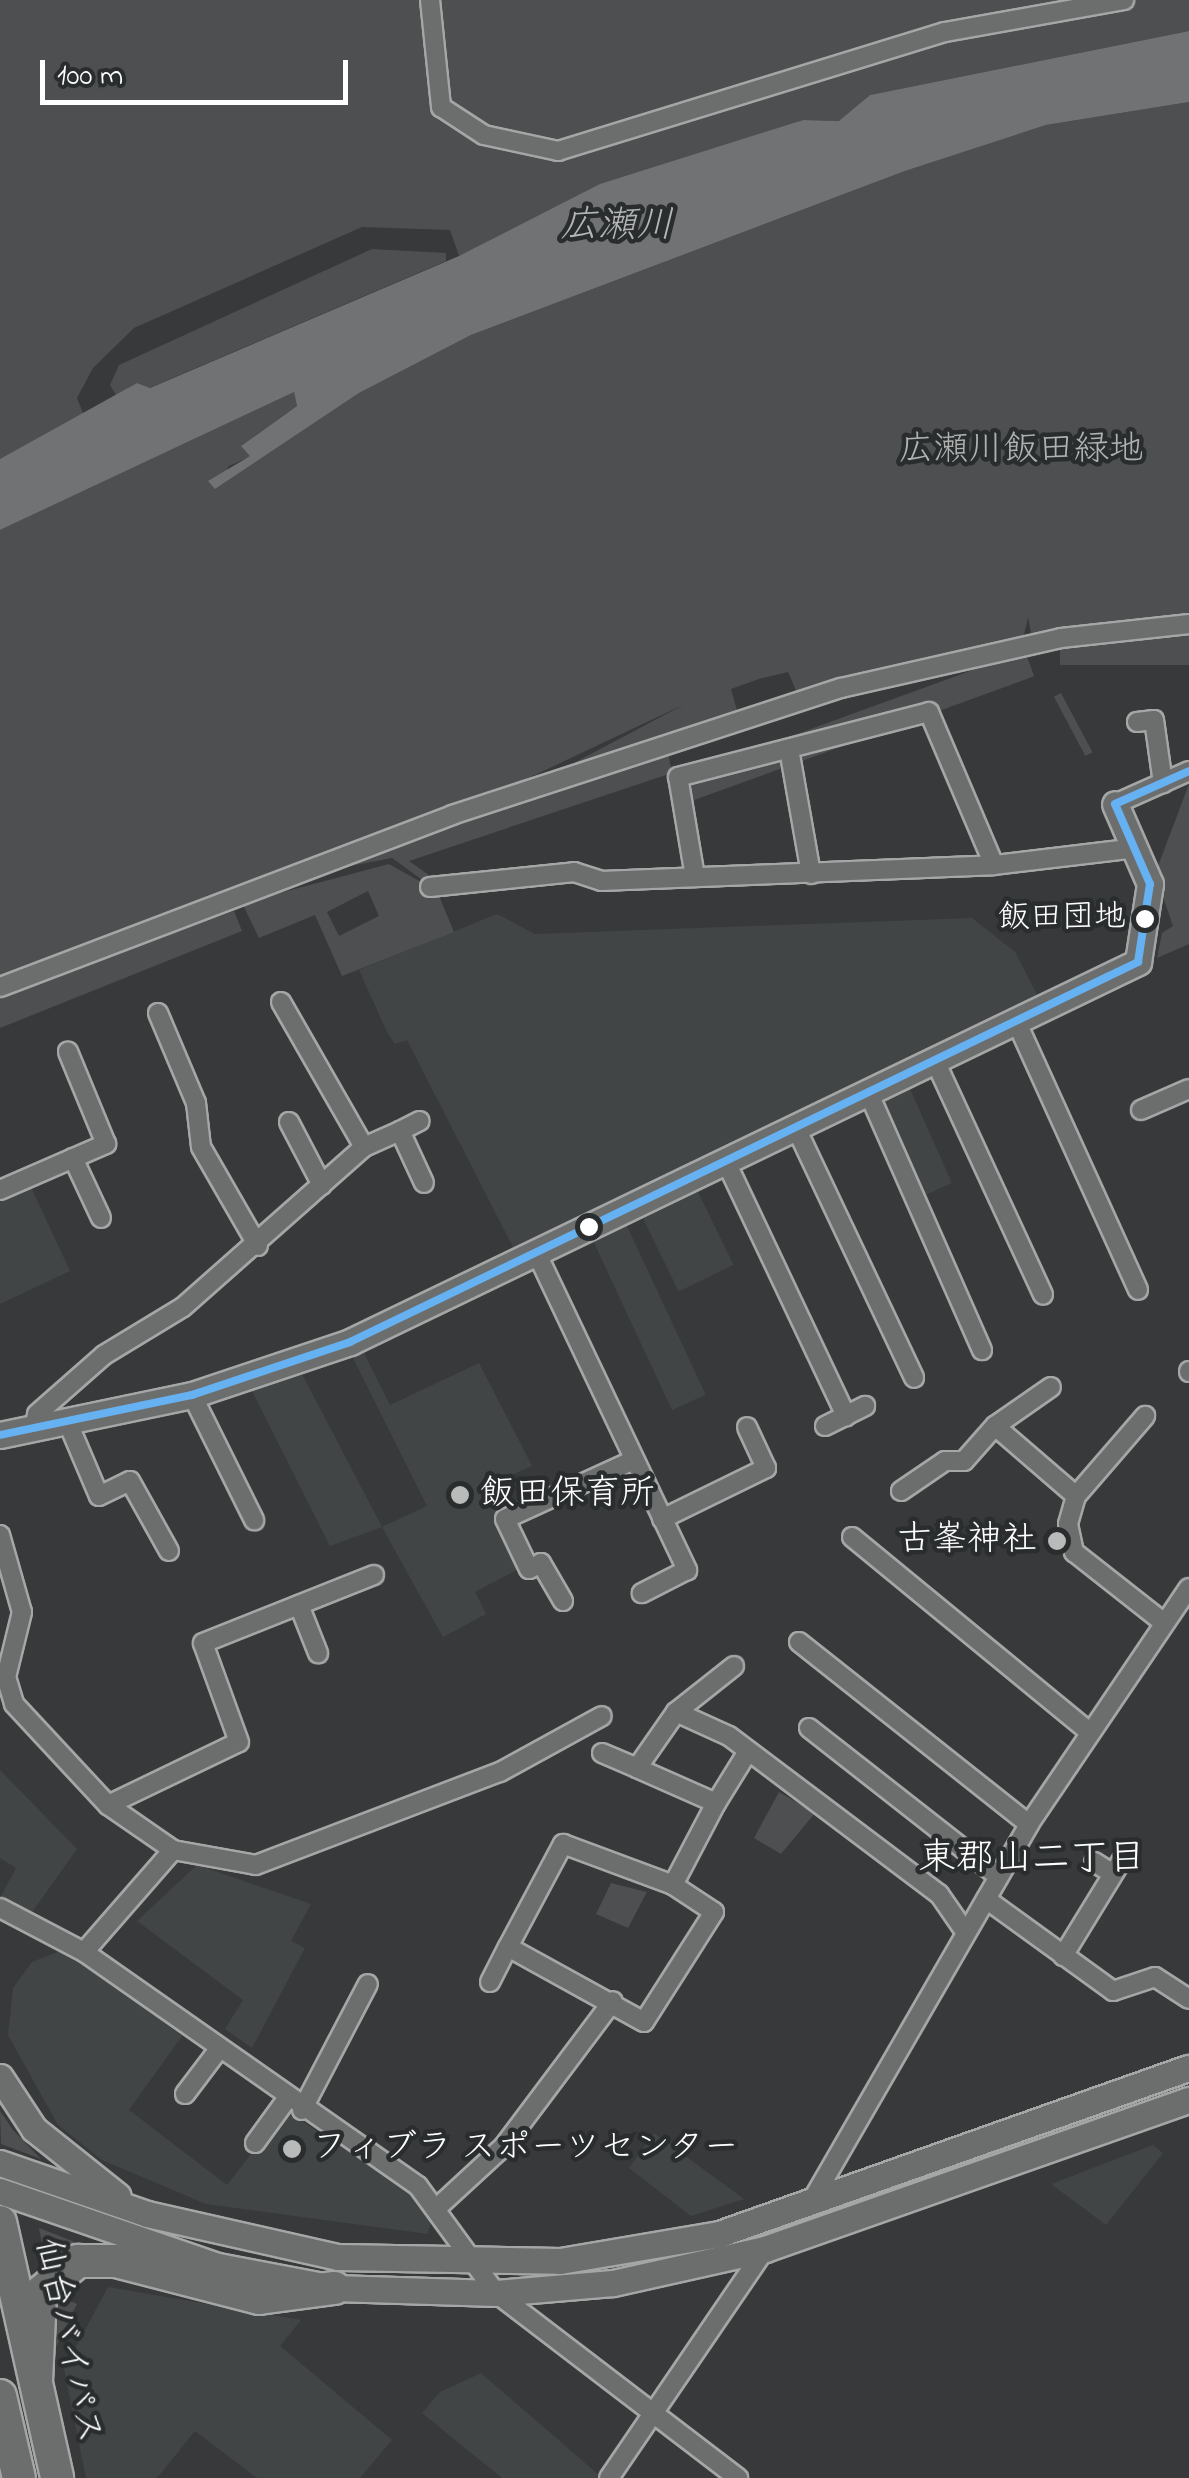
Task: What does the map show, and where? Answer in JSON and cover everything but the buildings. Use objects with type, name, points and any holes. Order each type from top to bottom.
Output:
[{"type":"highway","name":"仙台バイパス","points":[[0,2222],[57,2478]]},
{"type":"highway","points":[[36,2382],[40,2293],[78,2261],[116,2261],[259,2298],[334,2288]]},
{"type":"highway","points":[[0,2396],[19,2478]]},
{"type":"street","points":[[430,0],[441,107],[484,135],[558,151],[946,32],[1124,0]]},
{"type":"street","points":[[0,987],[452,815],[841,688],[1062,638],[1189,624]]},
{"type":"street","points":[[695,877],[678,777],[928,712],[994,865]]},
{"type":"street","points":[[1137,722],[1154,720],[1163,783]]},
{"type":"street","points":[[788,749],[811,874]]},
{"type":"street","points":[[0,1435],[192,1395],[350,1342],[538,1256],[1017,1023],[1140,958],[1150,884],[1115,804],[1189,771]]},
{"type":"street","points":[[430,887],[574,872],[602,881],[994,865],[1136,848]]},
{"type":"street","points":[[281,1002],[364,1147]]},
{"type":"street","points":[[158,1014],[196,1102],[202,1146],[258,1246]]},
{"type":"street","points":[[1017,1023],[1138,1290]]},
{"type":"street","points":[[0,1190],[106,1144],[68,1052]]},
{"type":"street","points":[[936,1062],[1043,1295]]},
{"type":"street","points":[[1142,1110],[1189,1089]]},
{"type":"street","points":[[869,1094],[982,1350]]},
{"type":"street","points":[[34,1430],[37,1414],[104,1356],[258,1246],[364,1147],[420,1121]]},
{"type":"street","points":[[289,1122],[322,1186]]},
{"type":"street","points":[[797,1130],[914,1378]]},
{"type":"street","points":[[400,1132],[424,1182]]},
{"type":"street","points":[[73,1158],[101,1218]]},
{"type":"street","points":[[726,1164],[846,1416]]},
{"type":"street","points":[[538,1256],[662,1519],[694,1567],[642,1593]]},
{"type":"street","points":[[901,1491],[946,1461],[964,1461],[995,1426],[1051,1386]]},
{"type":"street","points":[[192,1395],[254,1520]]},
{"type":"street","points":[[825,1426],[865,1406]]},
{"type":"street","points":[[1146,1416],[1076,1496],[1068,1524],[1074,1552],[1163,1622]]},
{"type":"street","points":[[68,1423],[99,1496],[130,1482],[169,1551]]},
{"type":"street","points":[[995,1426],[1076,1496]]},
{"type":"street","points":[[662,1519],[766,1468],[747,1428]]},
{"type":"street","points":[[563,1601],[541,1563],[529,1569],[505,1519],[634,1460]]},
{"type":"street","points":[[0,1535],[22,1612],[3,1677],[33,1732],[108,1806],[173,1850],[256,1865],[500,1772],[602,1716]]},
{"type":"street","points":[[852,1537],[1089,1732]]},
{"type":"street","points":[[108,1806],[239,1742],[202,1644],[374,1575]]},
{"type":"street","points":[[810,2204],[1029,1824],[1189,1588]]},
{"type":"street","points":[[299,1605],[318,1653]]},
{"type":"street","points":[[799,1642],[1029,1824]]},
{"type":"street","points":[[637,1768],[676,1712],[734,1666]]},
{"type":"street","points":[[676,1712],[746,1753],[939,1894],[966,1933]]},
{"type":"street","points":[[809,1728],[999,1877]]},
{"type":"street","points":[[602,1753],[716,1803]]},
{"type":"street","points":[[673,1885],[746,1753]]},
{"type":"street","points":[[490,1982],[508,1947],[563,1844],[673,1885],[714,1912],[644,2022],[614,2001],[508,1947]]},
{"type":"street","points":[[84,1952],[173,1850]]},
{"type":"street","points":[[1064,1956],[1126,1852]]},
{"type":"street","points":[[1094,1862],[1113,1874]]},
{"type":"street","points":[[986,1899],[1113,1990],[1156,1976],[1189,1999]]},
{"type":"street","points":[[0,1908],[84,1952],[438,2206],[472,2266],[496,2293],[738,2478]]},
{"type":"street","points":[[255,2143],[294,2105],[368,1984]]},
{"type":"street","points":[[438,2206],[504,2146],[614,2001]]},
{"type":"street","points":[[186,2094],[219,2049]]},
{"type":"street","points":[[0,2163],[147,2214],[338,2257],[472,2266],[649,2248],[810,2204],[1189,2068]]},
{"type":"street","points":[[0,2077],[58,2153],[147,2214]]},
{"type":"street","points":[[0,2191],[170,2252],[334,2288],[496,2293],[613,2283],[765,2250],[1189,2100]]},
{"type":"street","points":[[609,2478],[765,2250]]},
{"type":"shaded area","points":[[497,914],[535,934],[972,918],[1015,952],[1040,1000],[517,1255],[407,1040],[395,1044],[359,970]]},
{"type":"shaded area","points":[[910,1089],[952,1183],[922,1197],[880,1102]]},
{"type":"shaded area","points":[[30,1185],[70,1271],[0,1304],[0,1199]]},
{"type":"shaded area","points":[[698,1192],[734,1265],[679,1292],[643,1219]]},
{"type":"shaded area","points":[[627,1226],[706,1395],[672,1410],[593,1242]]},
{"type":"shaded area","name":"飯田保育所","points":[[362,1349],[390,1405],[479,1363],[532,1466],[493,1483],[506,1511],[495,1517],[522,1567],[475,1592],[486,1614],[443,1637],[382,1527],[427,1506],[351,1354]]},
{"type":"shaded area","points":[[302,1374],[382,1527],[330,1546],[252,1391]]},
{"type":"shaded area","points":[[0,1770],[77,1849],[30,1915],[0,1898],[16,1868],[0,1858]]},
{"type":"shaded area","points":[[197,1865],[311,1904],[291,1941],[305,1948],[252,2048],[225,2029],[243,2000],[137,1921]]},
{"type":"shaded area","points":[[65,1949],[182,2036],[129,2110],[227,2185],[285,2110],[411,2193],[431,2221],[428,2234],[206,2204],[102,2160],[58,2125],[8,2035],[13,1988],[32,1962]]},
{"type":"shaded area","points":[[654,2133],[744,2199],[691,2216],[629,2168]]},
{"type":"shaded area","points":[[1153,2145],[1163,2153],[1106,2225],[1051,2184]]},
{"type":"shaded area","points":[[108,2287],[301,2320],[280,2346],[392,2440],[360,2478],[257,2478],[195,2431],[157,2478],[86,2478],[64,2369]]},
{"type":"shaded area","points":[[481,2373],[600,2476],[502,2478],[422,2413],[440,2392]]},
{"type":"green space","points":[[0,0],[1189,0],[1189,31],[870,95],[840,121],[802,120],[459,256],[450,230],[362,227],[134,328],[93,368],[77,398],[85,418],[0,459]]},
{"type":"green space","name":"広瀬川飯田緑地","points":[[1189,102],[1189,616],[1032,638],[1028,617],[1023,639],[798,695],[788,672],[759,679],[731,689],[738,714],[572,764],[685,704],[520,782],[0,976],[0,530],[294,391],[297,406],[242,445],[251,456],[229,466],[215,489],[359,393],[471,335],[905,171],[1046,125]]},
{"type":"green space","points":[[372,249],[446,253],[446,261],[149,388],[137,383],[116,395],[110,385],[119,365]]},
{"type":"green space","points":[[1060,631],[1189,631],[1189,665],[1060,665]]},
{"type":"green space","points":[[1025,651],[1034,676],[692,801],[683,775]]},
{"type":"green space","points":[[1061,693],[1092,752],[1085,756],[1054,697]]},
{"type":"green space","points":[[667,748],[672,773],[409,861],[436,880],[428,884],[392,858],[319,872]]},
{"type":"green space","points":[[1189,784],[1189,944],[1157,958],[1162,933],[1173,926],[1155,874]]},
{"type":"green space","points":[[389,864],[437,891],[454,932],[342,976],[315,915],[259,938],[242,903]],"holes":[[[368,891],[379,916],[339,936],[327,912]]]},
{"type":"green space","points":[[234,911],[242,931],[0,1028],[0,996]]},
{"type":"green space","points":[[779,1792],[815,1813],[781,1854],[754,1838]]},
{"type":"green space","points":[[611,1883],[647,1892],[628,1928],[596,1914]]},
{"type":"green space","points":[[0,2111],[13,2130],[41,2159],[1,2144]]},
{"type":"green space","points":[[39,2228],[90,2248],[46,2264]]},
{"type":"green space","points":[[53,2293],[77,2304],[50,2359]]},
{"type":"water","name":"広瀬川","points":[[1189,31],[1189,102],[1046,125],[905,171],[471,335],[359,393],[215,489],[208,481],[250,456],[241,446],[297,406],[294,392],[0,530],[0,459],[137,383],[150,388],[459,256],[600,184],[803,120],[839,121],[870,95]]},
{"type":"transit line","points":[[0,1435],[192,1395],[350,1342],[1138,962],[1150,884],[1115,804],[1189,771]]},
{"type":"place","name":"飯田団地","points":[[1145,919]]},
{"type":"place","name":"飯田保育所","points":[[460,1495]]},
{"type":"place","name":"古峯神社","points":[[1057,1541]]},
{"type":"place","name":"フィブラ スポーツセンター","points":[[292,2149]]},
{"type":"district","name":"東郡山二丁目","points":[[1032,1861]]}]
